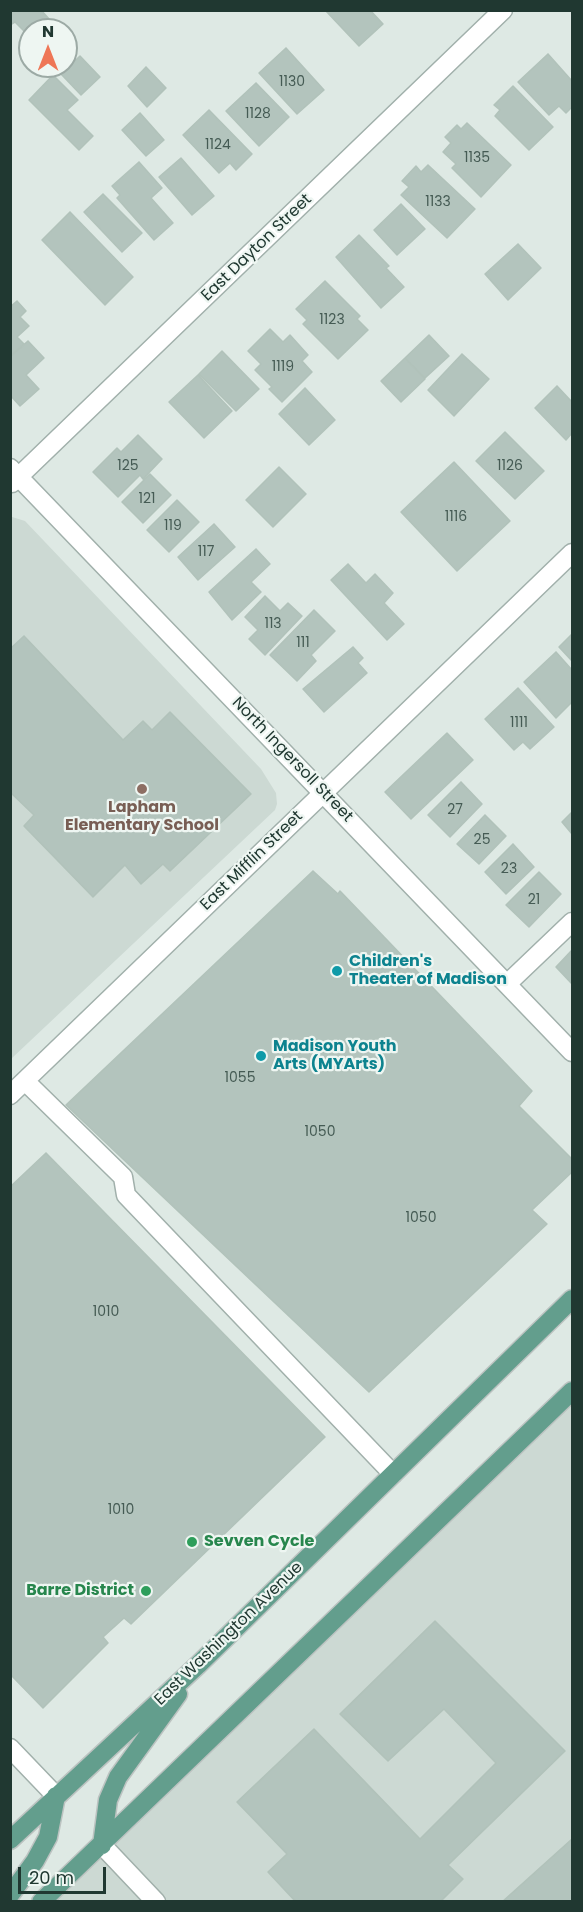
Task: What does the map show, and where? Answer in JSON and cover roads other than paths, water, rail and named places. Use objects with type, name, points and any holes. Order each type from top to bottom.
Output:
[{"type":"main road","name":"East Washington Avenue","points":[[10,1840],[198,1665],[573,1299]]},
{"type":"main road","points":[[41,1902],[573,1391]]},
{"type":"main road","points":[[102,1845],[108,1800],[118,1777],[198,1665]]},
{"type":"main road","points":[[10,1895],[35,1861],[48,1837],[56,1796]]},
{"type":"street","name":"East Dayton Street","points":[[13,476],[503,10]]},
{"type":"street","name":"North Ingersoll Street","points":[[13,476],[323,792],[573,1052]]},
{"type":"street","name":"East Mifflin Street","points":[[10,1095],[573,553]]},
{"type":"street","points":[[507,984],[573,922]]},
{"type":"street","points":[[25,1081],[123,1177],[126,1195],[393,1474]]},
{"type":"street","points":[[10,1748],[56,1796]]},
{"type":"street","points":[[102,1845],[156,1902]]},
{"type":"place","name":"Lapham Elementary School","points":[[142,789]]},
{"type":"place","name":"Children's Theater of Madison","points":[[337,971]]},
{"type":"place","name":"Madison Youth Arts (MYArts)","points":[[261,1056]]},
{"type":"place","name":"Sevven Cycle","points":[[192,1542]]},
{"type":"place","name":"Barre District","points":[[146,1591]]}]
